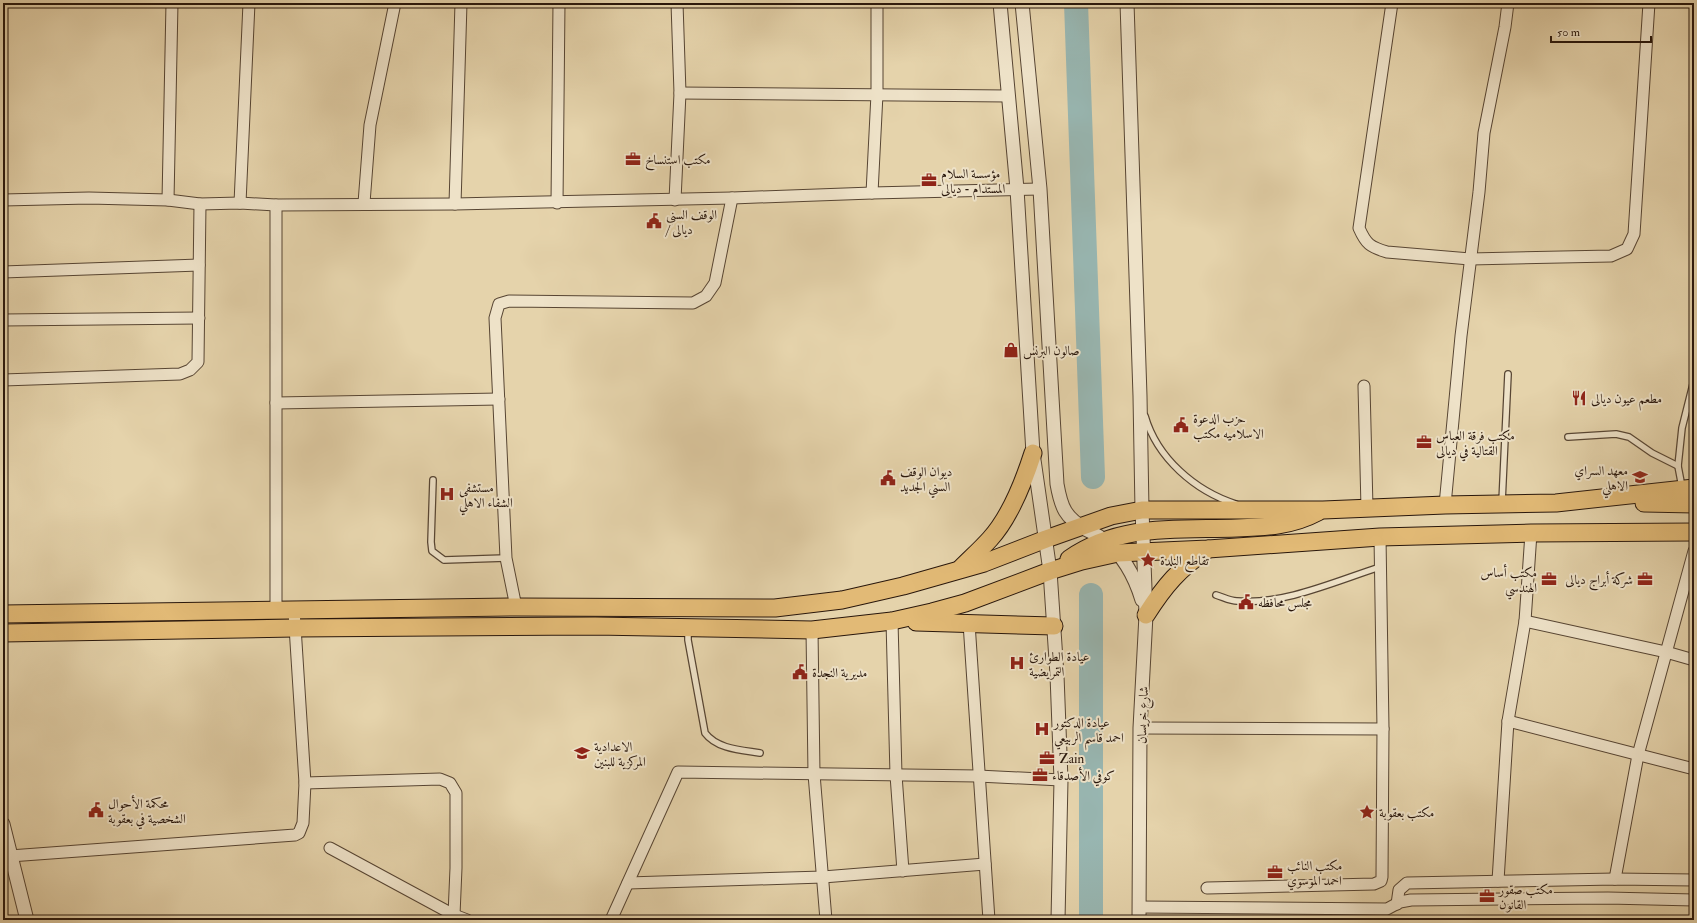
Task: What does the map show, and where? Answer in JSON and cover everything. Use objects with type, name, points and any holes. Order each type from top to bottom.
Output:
[{"type":"main road","points":[[957,571],[991,539],[1009,512],[1023,483],[1033,453]]},
{"type":"main road","points":[[3,614],[516,607],[775,608],[842,600],[903,586],[957,571],[1111,516],[1142,510],[1323,510],[1445,505],[1556,503],[1690,495]]},
{"type":"main road","points":[[1050,571],[1078,553],[1104,539],[1143,531],[1268,527],[1301,520],[1323,510]]},
{"type":"main road","points":[[3,633],[294,628],[595,626],[812,630],[892,621],[965,603],[1050,571],[1082,561],[1118,553],[1208,549],[1380,537],[1530,533],[1694,532]]},
{"type":"main road","points":[[1146,615],[1167,583],[1181,569],[1208,549]]},
{"type":"main road","points":[[892,621],[1054,626]]},
{"type":"street","points":[[168,200],[172,3]]},
{"type":"street","points":[[240,203],[249,3]]},
{"type":"street","points":[[364,203],[370,125],[395,3]]},
{"type":"street","points":[[455,204],[461,3]]},
{"type":"street","points":[[556,203],[559,3]]},
{"type":"street","points":[[675,200],[680,93],[677,3]]},
{"type":"street","points":[[872,193],[877,94],[877,3]]},
{"type":"street","points":[[1000,3],[1017,189],[1033,453],[1050,571],[1054,626],[1061,780],[1058,920]]},
{"type":"street","points":[[1022,3],[1040,189],[1057,484],[1064,510],[1071,519],[1104,539],[1118,553],[1130,571],[1138,588],[1146,615]]},
{"type":"street","name":"شارع خريسان","points":[[1126,3],[1146,615],[1140,728],[1139,914]]},
{"type":"street","points":[[1392,3],[1359,228],[1365,242],[1375,249],[1387,252],[1470,259],[1611,256],[1627,249],[1634,234],[1649,3]]},
{"type":"street","points":[[1445,505],[1461,336],[1479,192],[1484,133],[1504,35],[1508,3]]},
{"type":"street","points":[[680,93],[1008,96]]},
{"type":"street","points":[[3,200],[89,198],[168,200],[200,204],[240,203],[276,205],[364,203],[556,203],[1040,189]]},
{"type":"street","points":[[516,607],[506,558],[495,318],[499,304],[509,301],[693,303],[706,296],[715,283],[732,198]]},
{"type":"street","points":[[3,380],[180,374],[190,370],[198,362],[200,204]]},
{"type":"street","points":[[276,205],[276,611]]},
{"type":"street","points":[[3,272],[199,265]]},
{"type":"street","points":[[3,320],[198,318]]},
{"type":"street","points":[[1364,386],[1367,508]]},
{"type":"street","points":[[276,403],[499,399]]},
{"type":"street","points":[[1498,881],[1508,722],[1525,621],[1530,533]]},
{"type":"street","points":[[1207,888],[1374,884],[1381,881],[1383,730],[1380,537]]},
{"type":"street","points":[[1615,878],[1638,755],[1694,551]]},
{"type":"street","points":[[10,856],[295,835],[302,829],[305,783],[294,611]]},
{"type":"street","points":[[892,621],[896,776],[903,871]]},
{"type":"street","points":[[1525,621],[1666,652],[1694,660]]},
{"type":"street","points":[[969,624],[978,776],[989,920]]},
{"type":"street","points":[[812,630],[814,774],[826,920]]},
{"type":"street","points":[[1508,722],[1694,769]]},
{"type":"street","points":[[1140,728],[1383,730]]},
{"type":"street","points":[[611,920],[678,772],[978,776],[1061,780]]},
{"type":"street","points":[[305,783],[440,779],[450,783],[456,792],[456,868],[454,915]]},
{"type":"street","points":[[3,824],[27,920]]},
{"type":"street","points":[[330,848],[466,920]]},
{"type":"street","points":[[628,883],[823,877],[985,864]]},
{"type":"street","points":[[1397,904],[1399,890],[1407,883],[1615,878],[1694,880]]},
{"type":"street","points":[[1139,914],[1387,909],[1408,901],[1608,898],[1694,900]]},
{"type":"lane","points":[[1502,504],[1508,374]]},
{"type":"lane","points":[[1690,495],[1678,466],[1682,428],[1694,380]]},
{"type":"lane","points":[[1140,396],[1146,419],[1157,443],[1165,455],[1183,474],[1215,495],[1227,501],[1252,509]]},
{"type":"lane","points":[[1568,437],[1616,434],[1629,437],[1652,453],[1678,466]]},
{"type":"lane","points":[[433,480],[432,551],[444,560],[506,558]]},
{"type":"lane","points":[[1216,595],[1236,601],[1264,601],[1301,593],[1380,568]]},
{"type":"lane","points":[[688,628],[688,640],[704,733],[708,738],[722,745],[760,752]]},
{"type":"waterway","points":[[1076,3],[1093,477]]},
{"type":"waterway","points":[[1091,595],[1091,920]]},
{"type":"place","name":"مكتب استنساخ","points":[[633,159]]},
{"type":"place","name":"مؤسسة السلام المستدام - ديالى","points":[[929,180]]},
{"type":"place","name":"الوقف السني / ديالى","points":[[654,221]]},
{"type":"place","name":"صالون البرنس","points":[[1011,350]]},
{"type":"place","name":"مطعم عيون ديالى","points":[[1579,398]]},
{"type":"place","name":"حزب الدعوة الاسلاميه مكتب","points":[[1181,425]]},
{"type":"place","name":"مكتب فرقة العباس القتالية في ديالى","points":[[1424,442]]},
{"type":"place","name":"معهد السراي الاهلي","points":[[1640,477]]},
{"type":"place","name":"ديوان الوقف السني الجديد","points":[[888,478]]},
{"type":"place","name":"مستشفى الشفاء الاهلي","points":[[447,494]]},
{"type":"place","name":"تقاطع البلدة","points":[[1148,560]]},
{"type":"place","name":"مكتب أساس الهندسي","points":[[1549,579]]},
{"type":"place","name":"شركة أبراج ديالى","points":[[1645,579]]},
{"type":"place","name":"مجلس محافظه","points":[[1246,602]]},
{"type":"place","name":"عيادة الطوارئ التمريضية","points":[[1017,663]]},
{"type":"place","name":"مديرية النجدة","points":[[800,672]]},
{"type":"place","name":"عيادة الدكتور احمد قاسم الربيعي","points":[[1042,729]]},
{"type":"place","name":"الاعدادية المركزية للبنين","points":[[582,753]]},
{"type":"place","name":"Zain","points":[[1047,758]]},
{"type":"place","name":"كوفي الأصدقاء","points":[[1040,775]]},
{"type":"place","name":"محكمة الأحوال الشخصية في بعقوبة","points":[[96,810]]},
{"type":"place","name":"مكتب بعقوبة","points":[[1367,812]]},
{"type":"place","name":"مكتب النائب احمد الموسوي","points":[[1275,872]]},
{"type":"place","name":"مكتب صقور القانون","points":[[1487,896]]}]
